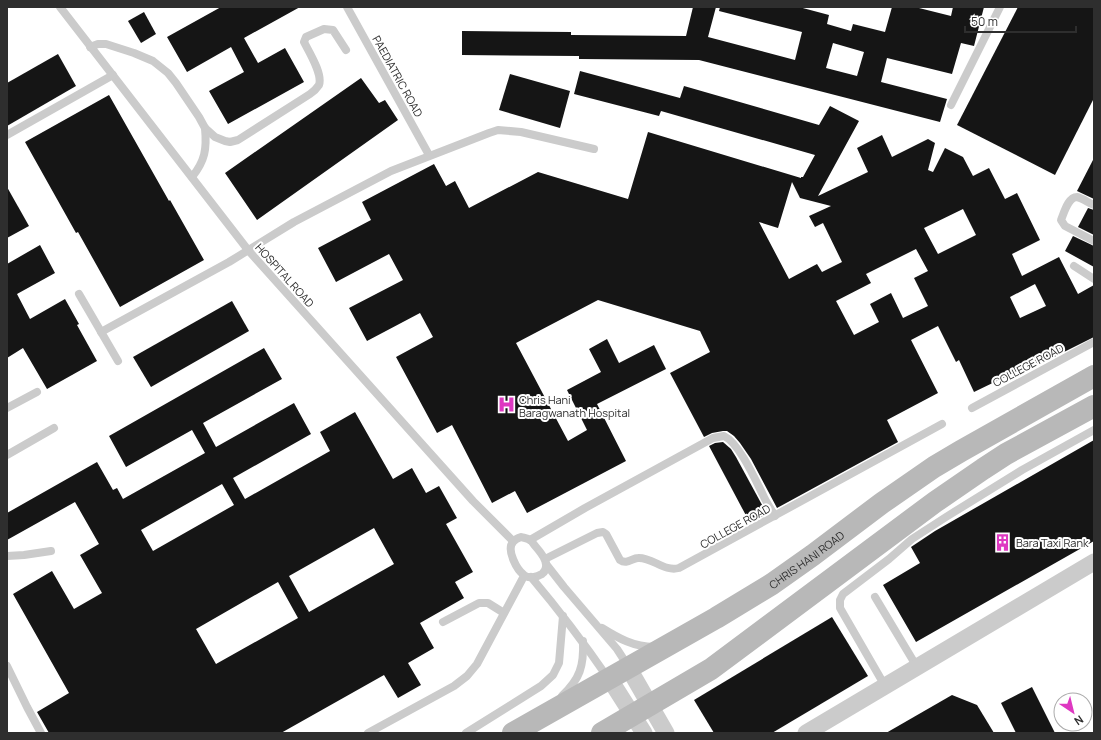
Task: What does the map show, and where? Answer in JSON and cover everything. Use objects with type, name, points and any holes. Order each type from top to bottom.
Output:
[{"type":"main road","name":"CHRIS HANI ROAD","points":[[513,733],[665,647],[772,584],[882,503],[934,467],[1094,376]]},
{"type":"main road","points":[[602,733],[711,669],[935,502],[983,469],[1006,454],[1094,406]]},
{"type":"street","points":[[806,733],[1094,562]]},
{"type":"street","points":[[628,667],[641,710],[644,733]]},
{"type":"street","points":[[609,678],[666,733]]},
{"type":"lane","name":"PAEDIATRIC ROAD","points":[[347,7],[428,155]]},
{"type":"lane","points":[[951,105],[1000,7]]},
{"type":"lane","name":"HOSPITAL ROAD","points":[[61,8],[248,250],[468,496],[513,541]]},
{"type":"lane","points":[[90,47],[98,44],[110,45],[153,61],[168,73],[205,128],[215,137],[230,142],[238,140],[310,94],[319,85],[320,78],[318,70],[304,42],[306,37],[324,29],[333,30],[346,50]]},
{"type":"lane","points":[[7,135],[113,75]]},
{"type":"lane","points":[[192,177],[198,170],[205,154],[205,128]]},
{"type":"lane","points":[[101,332],[229,262],[294,222],[391,171],[428,155],[498,130],[521,132],[594,149]]},
{"type":"lane","points":[[1094,205],[1078,198],[1074,198],[1069,202],[1061,220],[1065,226],[1094,241]]},
{"type":"lane","points":[[1074,266],[1094,279]]},
{"type":"lane","points":[[79,294],[118,361]]},
{"type":"lane","name":"COLLEGE ROAD","points":[[972,408],[1094,342]]},
{"type":"lane","points":[[7,408],[37,392]]},
{"type":"lane","name":"COLLEGE ROAD","points":[[546,561],[597,533],[604,532],[620,560],[623,562],[636,558],[642,558],[670,569],[682,567],[942,424]]},
{"type":"lane","points":[[7,455],[54,428]]},
{"type":"lane","points":[[885,686],[840,608],[840,600],[843,594],[889,559],[912,539],[1022,470],[1094,430]]},
{"type":"lane","points":[[530,540],[713,438],[724,436],[734,444],[775,516]]},
{"type":"lane","points":[[609,678],[563,616],[528,576],[518,567],[512,557],[510,549],[513,541],[521,537],[530,540],[564,587],[617,649],[628,667]]},
{"type":"lane","points":[[7,556],[24,556],[51,551]]},
{"type":"lane","points":[[368,733],[454,686],[467,676],[477,664],[504,613],[528,576],[542,574],[545,570],[546,561]]},
{"type":"lane","points":[[875,597],[917,667]]},
{"type":"lane","points":[[444,622],[479,603],[488,604],[504,613]]},
{"type":"lane","points":[[466,733],[541,686],[553,675],[558,663],[563,616]]},
{"type":"lane","points":[[594,623],[616,637],[632,644],[648,647],[665,647]]},
{"type":"lane","points":[[536,720],[574,683],[579,674],[582,663],[583,641]]},
{"type":"lane","points":[[7,666],[41,733]]},
{"type":"building","points":[[221,7],[300,7],[244,38],[258,63],[285,48],[304,82],[228,124],[209,91],[244,72],[231,47],[187,72],[167,37]]},
{"type":"building","points":[[693,7],[716,7],[708,37],[795,60],[802,32],[719,11],[720,7],[799,7],[829,15],[827,24],[851,31],[853,24],[885,32],[892,7],[915,7],[951,16],[953,7],[984,7],[974,46],[961,43],[952,74],[887,58],[881,82],[947,99],[940,122],[699,60],[579,59],[579,56],[462,55],[462,31],[571,32],[571,35],[686,36]],"holes":[[[833,43],[864,52],[857,76],[826,68]]]},
{"type":"building","points":[[1018,7],[1094,7],[1094,98],[1055,175],[957,125]]},
{"type":"building","points":[[144,12],[156,34],[141,43],[128,21]]},
{"type":"building","points":[[58,54],[76,86],[7,126],[7,83]]},
{"type":"building","points":[[580,71],[680,98],[684,86],[819,125],[830,106],[859,121],[818,196],[868,172],[857,148],[882,135],[892,157],[928,139],[935,143],[928,170],[933,172],[945,148],[963,157],[973,176],[989,168],[1005,199],[1017,193],[1040,240],[1012,254],[1022,276],[1059,257],[1078,294],[1094,285],[1094,337],[1030,369],[1028,366],[974,392],[959,360],[956,362],[938,326],[911,340],[938,393],[887,420],[898,442],[777,508],[751,459],[734,436],[727,431],[723,431],[712,433],[704,437],[670,373],[710,352],[700,331],[598,300],[516,343],[568,441],[587,430],[567,390],[601,372],[589,349],[607,339],[619,363],[654,345],[666,369],[597,404],[626,461],[527,513],[515,491],[492,503],[452,425],[437,433],[396,357],[433,337],[420,313],[367,341],[349,308],[403,280],[389,254],[336,282],[318,248],[371,220],[362,202],[434,164],[446,186],[455,181],[469,208],[538,172],[628,199],[648,132],[801,178],[815,155],[661,111],[659,116],[574,94]],"holes":[[[792,182],[800,198],[831,206],[809,216],[815,227],[823,223],[842,262],[822,272],[817,264],[789,279],[759,222],[778,228]],[[963,209],[976,235],[938,254],[924,228]],[[916,249],[928,271],[914,278],[928,306],[903,318],[891,293],[870,304],[879,322],[854,335],[836,301],[871,283],[866,274]],[[1035,284],[1046,306],[1020,318],[1010,297]]]},
{"type":"building","points":[[510,74],[570,91],[560,128],[499,110]]},
{"type":"building","points":[[361,78],[379,103],[385,100],[398,120],[257,220],[225,173]]},
{"type":"building","points":[[109,95],[204,260],[120,307],[78,232],[76,233],[25,142]]},
{"type":"building","points":[[1094,158],[1094,199],[1077,191]]},
{"type":"building","points":[[7,187],[29,226],[7,238]]},
{"type":"building","points":[[1088,208],[1094,210],[1094,235],[1078,227]]},
{"type":"building","points":[[1073,236],[1094,246],[1094,267],[1065,251]]},
{"type":"building","points":[[40,245],[55,273],[17,294],[30,319],[65,299],[79,324],[77,325],[97,361],[47,389],[23,348],[7,358],[7,264]]},
{"type":"building","points":[[232,301],[249,331],[151,387],[133,357]]},
{"type":"building","points":[[264,348],[282,379],[203,423],[216,447],[294,403],[311,434],[233,478],[245,499],[330,451],[320,432],[355,412],[393,479],[412,468],[426,493],[439,486],[457,518],[446,524],[473,572],[455,582],[464,598],[420,623],[434,648],[408,663],[421,685],[398,698],[384,675],[281,733],[49,733],[37,712],[69,693],[13,594],[52,571],[74,609],[102,593],[80,555],[99,544],[75,502],[7,540],[7,513],[97,462],[113,490],[117,488],[123,499],[205,453],[192,430],[126,467],[109,436]],"holes":[[[222,484],[234,505],[153,551],[141,530]],[[374,528],[394,564],[309,612],[289,576]],[[278,582],[298,618],[216,664],[196,629]]]},
{"type":"building","name":"Bara Taxi Rank","points":[[1094,440],[1094,541],[916,642],[883,585],[920,563],[911,547],[935,531]]},
{"type":"building","points":[[723,442],[731,449],[736,457],[767,514],[750,523],[709,446],[715,443]]},
{"type":"building","points":[[832,617],[868,676],[772,733],[714,733],[694,700]]},
{"type":"building","points":[[1032,687],[1053,729],[1053,732],[1055,733],[1016,733],[1001,703]]},
{"type":"building","points":[[952,695],[977,705],[994,733],[886,733]]},
{"type":"place","name":"Chris Hani Baragwanath Hospital","points":[[506,405]]},
{"type":"place","name":"Bara Taxi Rank","points":[[1003,542]]}]
